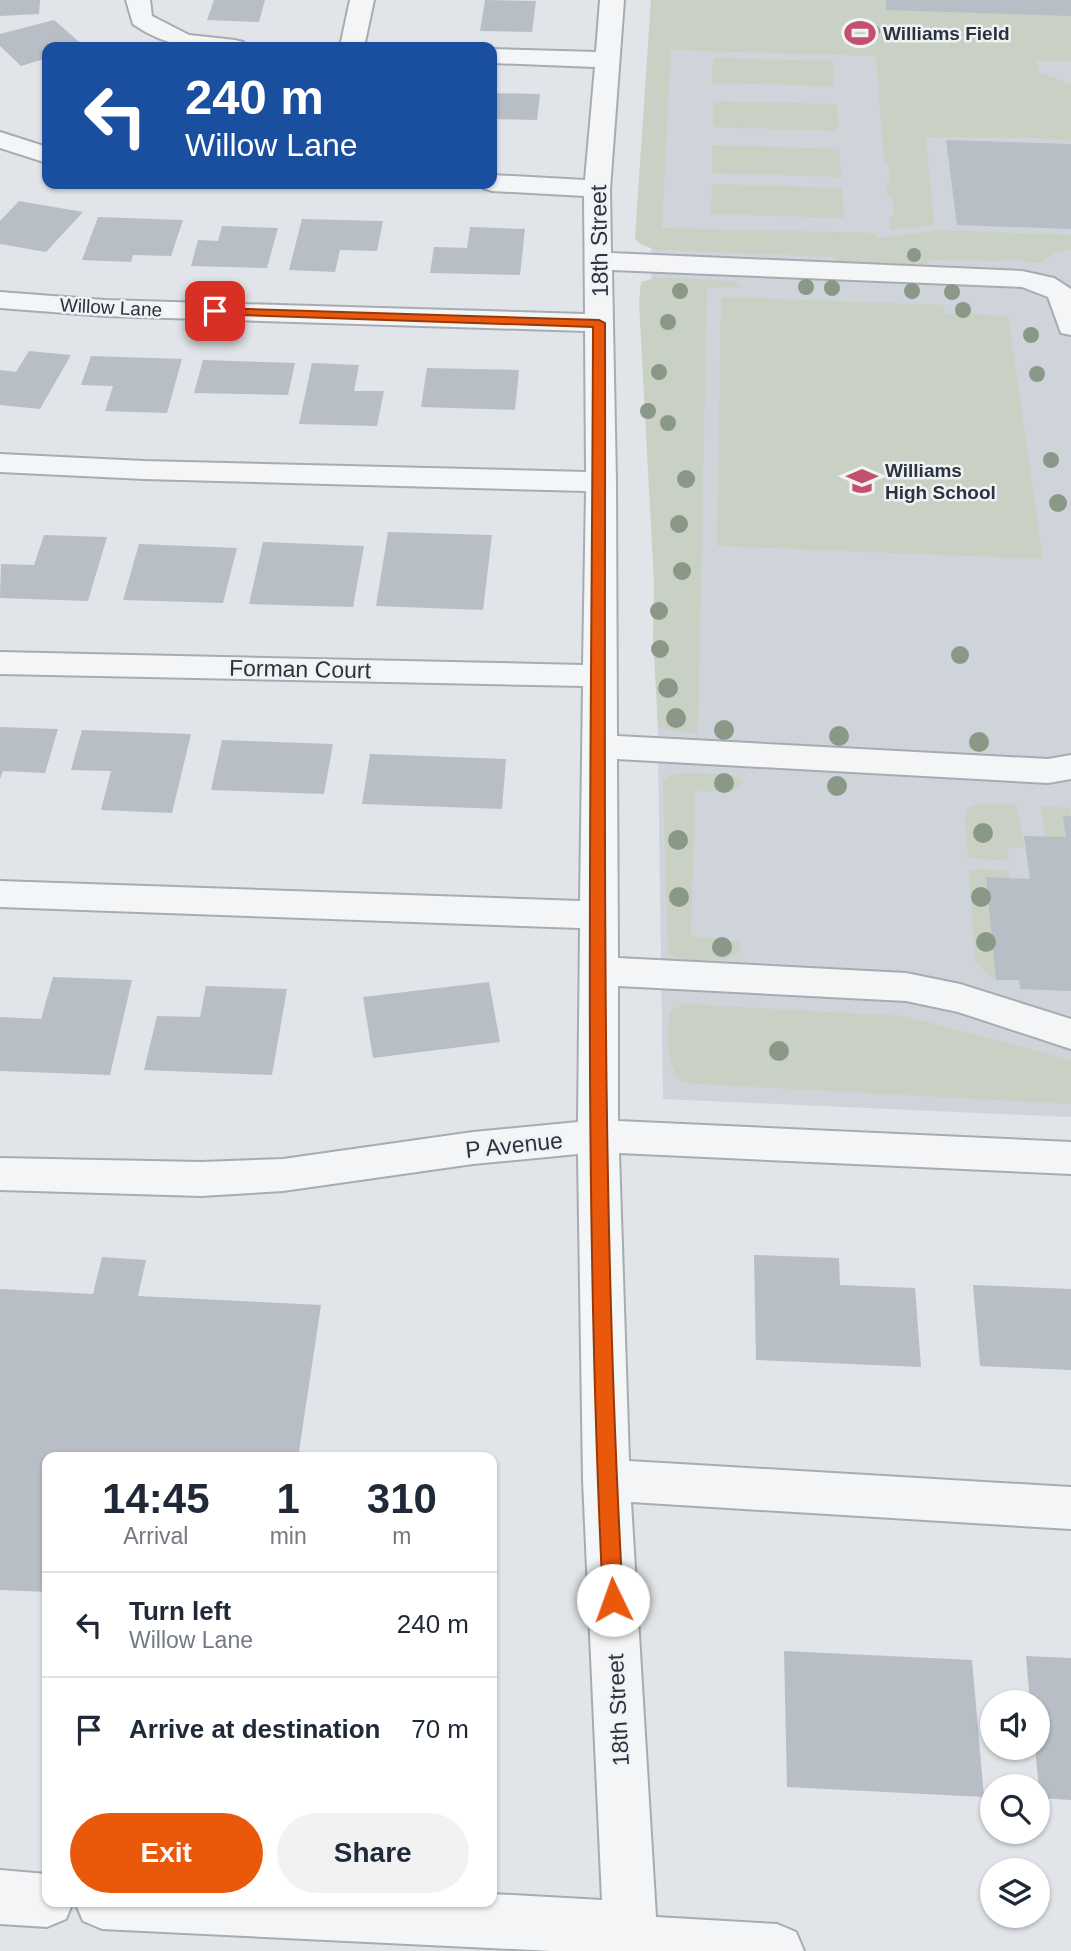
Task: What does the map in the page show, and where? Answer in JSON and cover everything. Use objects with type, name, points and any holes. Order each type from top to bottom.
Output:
[{"type":"street","points":[[138,0],[141,19],[160,34],[192,42]]},
{"type":"street","points":[[353,42],[362,0]]},
{"type":"street","name":"18th Street","points":[[612,0],[597,189],[601,482],[598,1136],[606,1480],[630,1941]]},
{"type":"street","points":[[497,56],[607,60]]},
{"type":"street","points":[[0,141],[42,154]]},
{"type":"street","points":[[497,183],[597,189]]},
{"type":"street","points":[[599,261],[1022,279],[1053,285],[1067,302],[1071,327]]},
{"type":"street","name":"Willow Lane","points":[[0,300],[105,308],[599,323]]},
{"type":"street","points":[[0,463],[144,470],[601,482]]},
{"type":"street","name":"Forman Court","points":[[0,663],[601,676]]},
{"type":"street","points":[[601,747],[1048,771],[1071,767]]},
{"type":"street","points":[[0,894],[600,915]]},
{"type":"street","points":[[600,971],[906,987],[960,998],[1071,1034]]},
{"type":"street","name":"P Avenue","points":[[0,1174],[201,1180],[269,1176],[473,1148],[598,1136],[1071,1158]]},
{"type":"street","points":[[606,1480],[1071,1508]]},
{"type":"street","points":[[0,1897],[42,1899]]},
{"type":"street","points":[[170,1907],[777,1951]]},
{"type":"shaded area","name":"Williams High School","points":[[651,0],[1071,0],[1071,1117],[663,1099],[648,50]]},
{"type":"green space","points":[[651,0],[1071,0],[1071,61],[1037,61],[1040,73],[1071,84],[1071,141],[926,137],[934,225],[890,230],[889,217],[894,215],[892,198],[887,194],[886,186],[890,181],[889,164],[884,160],[876,56],[671,50],[662,228],[873,233],[878,237],[937,230],[1071,235],[1071,249],[1056,252],[1039,263],[1018,259],[933,260],[926,264],[834,262],[833,257],[656,250],[640,244],[635,238]]},
{"type":"green space","points":[[713,58],[833,61],[834,86],[712,83]]},
{"type":"green space","points":[[713,101],[837,104],[838,131],[713,127]]},
{"type":"green space","points":[[712,145],[839,149],[841,177],[712,173]]},
{"type":"green space","points":[[712,184],[842,188],[844,218],[711,214]]},
{"type":"green space","points":[[658,277],[732,281],[743,287],[707,288],[698,734],[658,728],[653,637],[654,583],[639,302],[641,282]]},
{"type":"green space","points":[[721,297],[943,305],[945,313],[1008,316],[1043,559],[717,546]]},
{"type":"green space","points":[[671,774],[731,774],[742,781],[733,792],[695,791],[691,936],[740,942],[739,952],[724,960],[685,959],[668,954],[663,781]]},
{"type":"green space","points":[[980,803],[1017,805],[1024,848],[1007,848],[1009,861],[968,858],[965,819],[969,807]]},
{"type":"green space","points":[[1041,806],[1071,808],[1066,837],[1045,837]]},
{"type":"green space","points":[[969,869],[1009,870],[1010,878],[986,878],[996,980],[985,972],[975,959]]},
{"type":"green space","points":[[684,1004],[904,1016],[1071,1060],[1071,1104],[683,1083],[670,1059],[669,1012]]},
{"type":"building","points":[[0,0],[40,0],[39,14],[0,16]]},
{"type":"building","points":[[214,0],[265,0],[259,22],[207,20]]},
{"type":"building","points":[[485,0],[536,1],[532,32],[480,31]]},
{"type":"building","points":[[886,0],[1071,0],[1071,16],[886,10]]},
{"type":"building","points":[[54,20],[79,42],[42,42],[42,60],[21,66],[0,46],[0,34]]},
{"type":"building","points":[[497,93],[540,94],[537,120],[497,119]]},
{"type":"building","points":[[946,140],[1071,144],[1071,229],[957,225]]},
{"type":"building","points":[[19,201],[83,212],[46,252],[0,244],[0,221]]},
{"type":"building","points":[[98,217],[183,220],[171,256],[133,255],[131,262],[82,260]]},
{"type":"building","points":[[302,219],[383,221],[377,251],[340,250],[335,272],[289,270]]},
{"type":"building","points":[[222,226],[278,228],[267,268],[191,266],[198,240],[218,241]]},
{"type":"building","points":[[470,227],[525,229],[520,275],[430,273],[434,247],[467,248]]},
{"type":"building","points":[[29,351],[71,355],[40,409],[0,405],[0,370],[16,372]]},
{"type":"building","points":[[91,356],[182,359],[167,413],[105,411],[113,386],[81,385]]},
{"type":"building","points":[[203,360],[295,363],[288,395],[194,393]]},
{"type":"building","points":[[312,363],[359,365],[354,391],[384,391],[377,426],[299,424]]},
{"type":"building","points":[[427,368],[519,370],[515,410],[421,407]]},
{"type":"building","points":[[388,532],[492,535],[483,610],[376,606]]},
{"type":"building","points":[[44,535],[107,537],[88,601],[0,598],[1,564],[34,565]]},
{"type":"building","points":[[263,542],[364,546],[353,607],[249,604]]},
{"type":"building","points":[[139,544],[237,548],[223,603],[123,600]]},
{"type":"building","points":[[0,727],[58,729],[45,773],[3,771],[0,779]]},
{"type":"building","points":[[82,730],[191,734],[172,813],[101,810],[111,771],[71,770]]},
{"type":"building","points":[[222,740],[333,744],[324,794],[211,790]]},
{"type":"building","points":[[370,754],[506,759],[502,809],[362,804]]},
{"type":"building","points":[[1063,816],[1071,816],[1071,991],[1020,989],[1019,980],[996,980],[986,877],[1030,879],[1024,836],[1066,837]]},
{"type":"building","points":[[53,977],[132,980],[110,1075],[0,1071],[0,1017],[41,1019]]},
{"type":"building","points":[[489,982],[500,1042],[373,1058],[363,997]]},
{"type":"building","points":[[206,986],[287,989],[272,1075],[144,1070],[157,1016],[200,1017]]},
{"type":"building","points":[[754,1255],[839,1258],[840,1285],[915,1288],[921,1367],[756,1360]]},
{"type":"building","points":[[102,1257],[146,1260],[138,1296],[321,1305],[299,1452],[42,1452],[42,1592],[0,1590],[0,1289],[93,1294]]},
{"type":"building","points":[[973,1285],[1071,1289],[1071,1370],[980,1366]]},
{"type":"building","points":[[784,1651],[972,1660],[982,1774],[980,1797],[787,1787]]},
{"type":"building","points":[[1026,1656],[1071,1658],[1071,1800],[1050,1799],[1050,1774],[1038,1774],[1036,1760],[1050,1760],[1050,1690],[1029,1690]]},
{"type":"place","name":"Williams Field","points":[[860,33]]},
{"type":"place","name":"Williams High School","points":[[862,481]]},
{"type":"route","points":[[215,311],[599,323],[601,676],[598,1136],[606,1480],[613,1600]]}]
